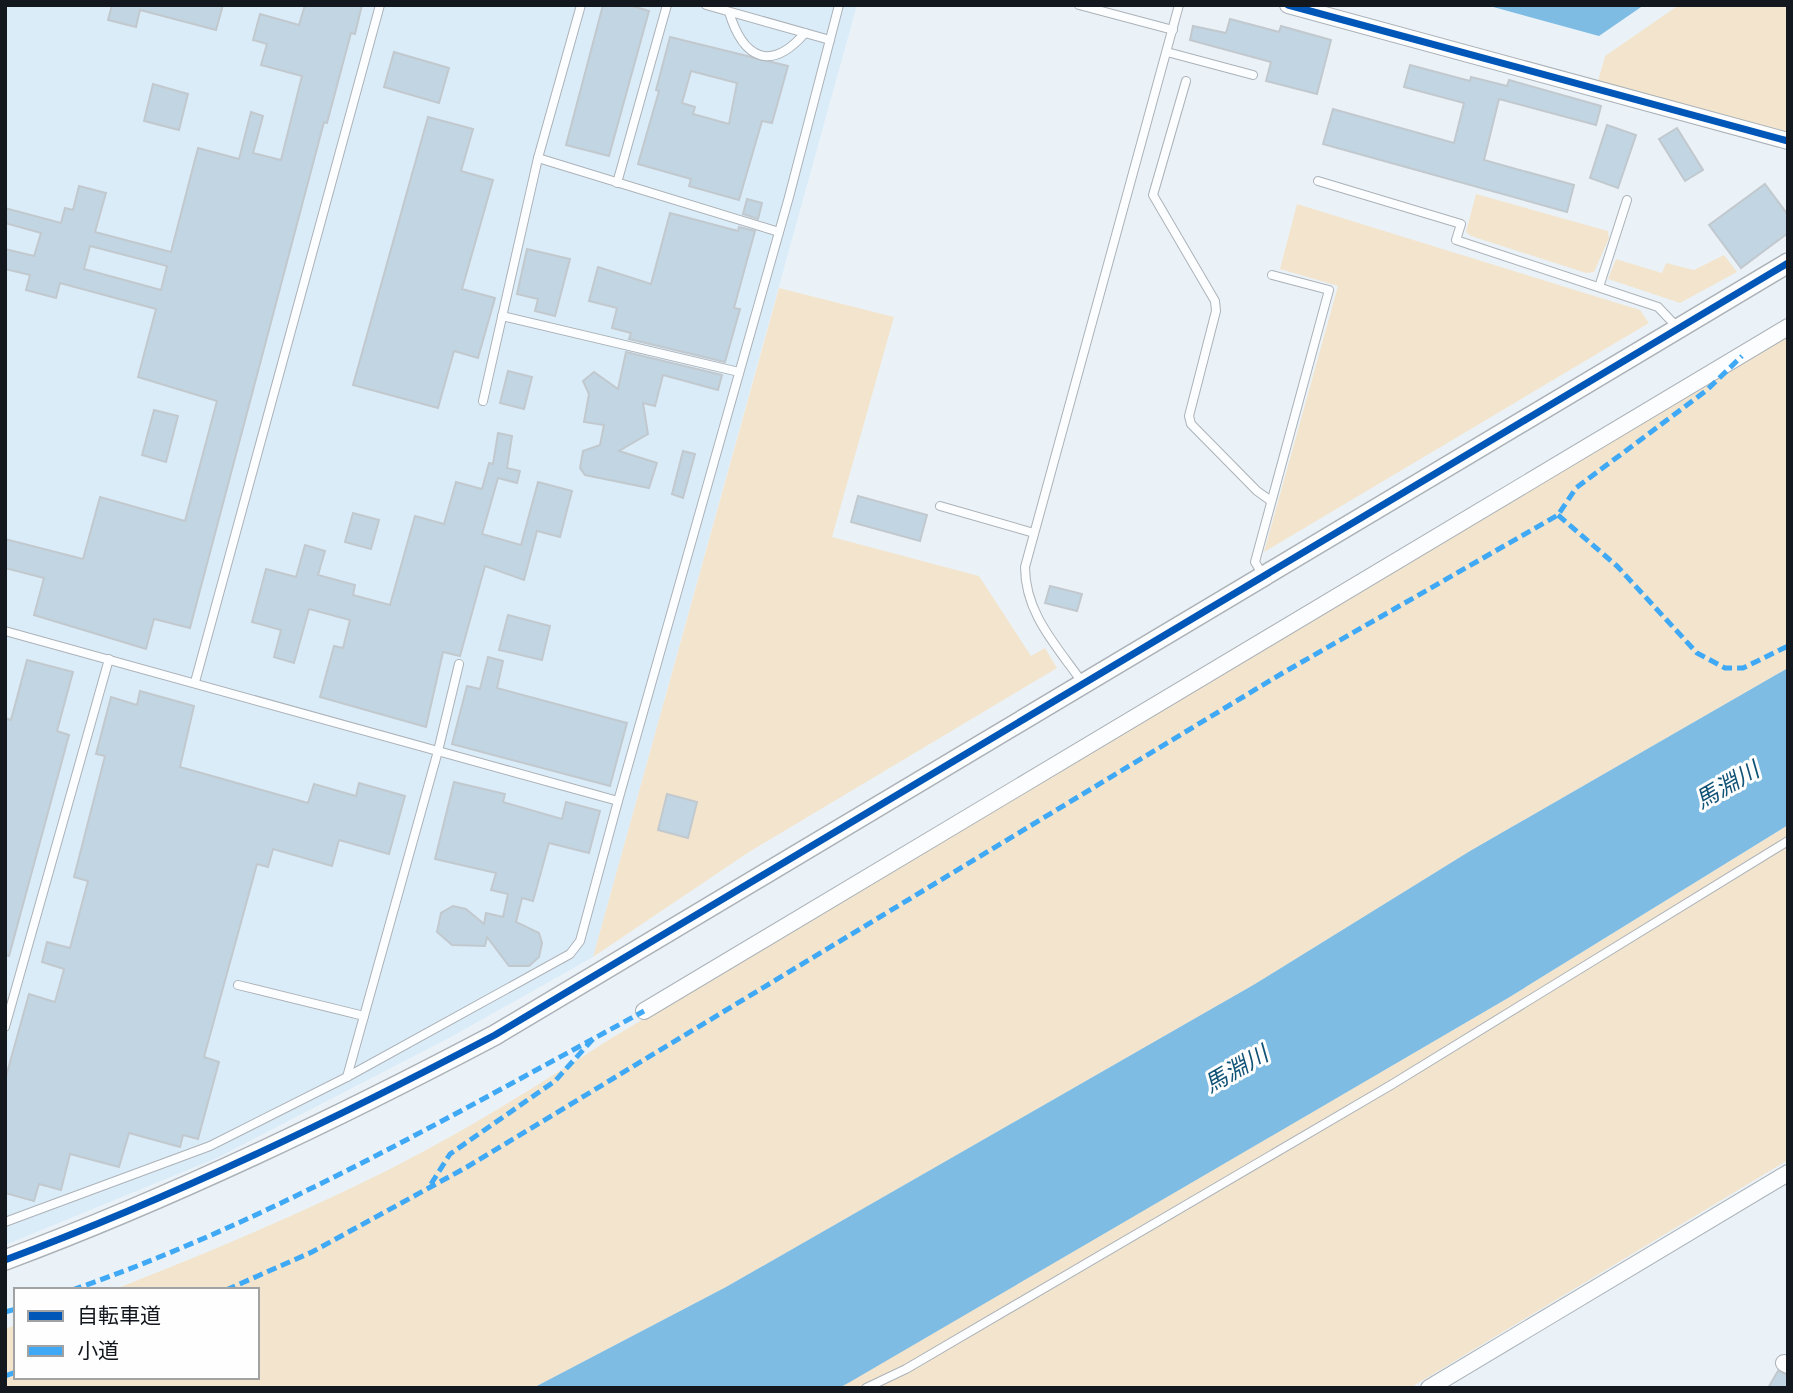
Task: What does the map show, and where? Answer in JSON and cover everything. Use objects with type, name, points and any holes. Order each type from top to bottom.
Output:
[{"type":"street","points":[[1288,5],[1788,141]]},
{"type":"street","points":[[5,1260],[199,1181],[347,1113],[482,1041],[1264,577],[1788,262]]},
{"type":"street","points":[[644,1011],[1788,327]]},
{"type":"street","points":[[1429,1388],[1788,1172]]},
{"type":"lane","points":[[195,682],[380,5]]},
{"type":"lane","points":[[483,401],[537,159],[582,5]]},
{"type":"lane","points":[[617,183],[667,5]]},
{"type":"lane","points":[[706,5],[830,40]]},
{"type":"lane","points":[[5,1222],[210,1146],[347,1077],[570,954],[580,941],[779,232],[839,5]]},
{"type":"lane","points":[[1079,5],[1173,30]]},
{"type":"lane","points":[[1084,684],[1034,614],[1025,590],[1025,567],[1180,5]]},
{"type":"lane","points":[[729,12],[736,37],[746,49],[761,54],[779,55],[792,48],[805,33]]},
{"type":"lane","points":[[1167,52],[1253,75]]},
{"type":"lane","points":[[1186,81],[1153,195],[1215,302],[1216,311],[1189,416],[1191,424],[1257,491],[1271,501]]},
{"type":"lane","points":[[537,159],[779,232]]},
{"type":"lane","points":[[1318,181],[1461,224],[1456,240],[1658,307],[1678,328]]},
{"type":"lane","points":[[1599,287],[1627,200]]},
{"type":"lane","points":[[1264,577],[1255,562],[1329,290],[1272,275]]},
{"type":"lane","points":[[502,316],[739,372]]},
{"type":"lane","points":[[940,506],[1034,533]]},
{"type":"lane","points":[[5,631],[618,801]]},
{"type":"lane","points":[[5,1027],[109,659]]},
{"type":"lane","points":[[347,1077],[438,751],[459,664]]},
{"type":"lane","points":[[866,1388],[906,1369],[1391,1085],[1788,841]]},
{"type":"lane","points":[[238,985],[364,1016]]},
{"type":"shaded area","points":[[5,5],[857,5],[593,957],[451,1037],[217,1158],[5,1245]]},
{"type":"shaded area","points":[[1679,5],[1788,5],[1788,132],[1598,81],[1605,56]]},
{"type":"shaded area","points":[[1476,194],[1608,231],[1609,238],[1594,272],[1586,273],[1471,236],[1466,232]]},
{"type":"shaded area","points":[[1297,204],[1640,310],[1649,323],[1264,552],[1338,286],[1280,269]]},
{"type":"shaded area","points":[[1724,255],[1737,272],[1680,303],[1608,279],[1616,259],[1662,273],[1666,263],[1694,270]]},
{"type":"shaded area","points":[[779,288],[894,317],[832,537],[979,576],[1031,656],[1045,648],[1057,668],[749,852],[593,957]]},
{"type":"shaded area","points":[[1788,336],[1788,668],[1470,851],[1255,984],[726,1287],[533,1388],[5,1388],[5,1329],[14,1326],[14,1379],[259,1379],[259,1288],[118,1288],[288,1217],[390,1169],[529,1090],[610,1039]]},
{"type":"shaded area","points":[[1788,825],[1788,1160],[1410,1388],[839,1388],[1508,998]]},
{"type":"water","points":[[1486,5],[1644,5],[1599,36]]},
{"type":"water","name":"馬淵川","points":[[1788,668],[1788,825],[1508,998],[850,1382],[839,1388],[533,1388],[726,1287],[1255,984],[1470,851]]},
{"type":"building","points":[[112,5],[223,5],[216,30],[140,10],[136,27],[108,20]]},
{"type":"building","points":[[305,5],[362,5],[355,34],[351,33],[327,123],[324,122],[190,628],[154,619],[146,649],[34,615],[44,578],[5,568],[5,539],[83,559],[100,497],[185,521],[217,401],[138,377],[156,309],[60,283],[56,298],[26,290],[30,275],[5,269],[5,249],[34,256],[41,233],[5,223],[5,208],[61,223],[65,208],[73,210],[79,186],[106,193],[95,232],[171,252],[198,148],[239,159],[251,112],[263,116],[253,153],[281,160],[302,76],[261,65],[267,44],[253,40],[260,14],[299,25]],"holes":[[[90,246],[167,266],[161,290],[84,269]]]},
{"type":"building","points":[[603,5],[629,5],[649,11],[609,156],[566,145]]},
{"type":"building","points":[[1230,19],[1279,32],[1281,26],[1331,40],[1317,94],[1266,81],[1271,62],[1190,40],[1193,26],[1226,33]]},
{"type":"building","points":[[670,37],[788,66],[772,123],[762,121],[739,200],[689,186],[691,179],[638,164],[659,91],[656,90]],"holes":[[[691,71],[737,83],[729,124],[693,114],[695,107],[682,103]]]},
{"type":"building","points":[[394,52],[449,68],[439,103],[384,87]]},
{"type":"building","points":[[1410,65],[1470,81],[1471,77],[1507,86],[1509,80],[1601,106],[1596,125],[1499,99],[1484,160],[1574,185],[1567,212],[1323,144],[1333,109],[1454,143],[1464,103],[1404,87]]},
{"type":"building","points":[[153,84],[188,94],[179,130],[144,121]]},
{"type":"building","points":[[428,117],[473,129],[461,171],[493,180],[462,289],[495,298],[478,358],[454,351],[438,408],[353,385]]},
{"type":"building","points":[[1607,125],[1636,135],[1618,188],[1590,178]]},
{"type":"building","points":[[1677,128],[1703,170],[1685,181],[1659,139]]},
{"type":"building","points":[[1765,184],[1788,215],[1788,233],[1741,268],[1709,225]]},
{"type":"building","points":[[747,199],[762,203],[758,219],[743,214]]},
{"type":"building","points":[[670,213],[738,231],[739,227],[755,231],[734,308],[740,309],[725,362],[629,339],[631,333],[612,328],[617,308],[589,301],[598,267],[651,284]]},
{"type":"building","points":[[527,249],[570,259],[555,316],[535,311],[538,299],[517,294]]},
{"type":"building","points":[[626,352],[722,375],[718,390],[663,375],[655,406],[643,403],[648,434],[619,451],[657,463],[649,488],[585,475],[580,468],[583,451],[600,445],[604,425],[584,422],[589,394],[583,381],[594,372],[618,389]]},
{"type":"building","points":[[508,371],[532,377],[524,409],[500,403]]},
{"type":"building","points":[[154,410],[178,416],[166,462],[142,455]]},
{"type":"building","points":[[498,433],[512,436],[507,468],[520,471],[517,483],[498,478],[482,534],[521,545],[538,482],[572,491],[560,537],[537,531],[524,580],[485,566],[460,656],[443,652],[426,727],[320,697],[334,646],[343,648],[350,620],[309,609],[294,663],[274,657],[281,630],[252,622],[266,569],[296,577],[305,545],[325,551],[318,575],[355,585],[353,595],[390,605],[415,516],[444,524],[456,482],[482,489],[489,463],[493,464]]},
{"type":"building","points":[[683,451],[695,454],[683,498],[672,494]]},
{"type":"building","points":[[858,496],[927,515],[920,541],[851,522]]},
{"type":"building","points":[[353,513],[379,520],[371,549],[345,542]]},
{"type":"building","points":[[1050,586],[1082,594],[1077,611],[1045,603]]},
{"type":"building","points":[[508,615],[550,626],[542,660],[499,650]]},
{"type":"building","points":[[488,657],[503,661],[497,688],[627,723],[610,786],[452,744],[467,686],[480,689]]},
{"type":"building","points":[[27,660],[73,672],[57,731],[69,735],[9,956],[5,955],[5,718],[11,720]]},
{"type":"building","points":[[140,691],[194,706],[180,767],[308,803],[314,784],[356,796],[359,783],[405,796],[389,854],[339,840],[332,866],[273,849],[268,867],[257,864],[204,1057],[219,1062],[198,1139],[183,1135],[180,1147],[129,1133],[119,1167],[70,1154],[61,1190],[39,1184],[34,1201],[5,1193],[5,1080],[29,994],[55,1002],[64,969],[42,962],[47,942],[70,948],[88,881],[74,877],[105,756],[96,754],[111,697],[137,705]]},
{"type":"building","points":[[454,782],[505,794],[503,802],[562,819],[566,802],[600,811],[589,853],[549,843],[533,901],[522,898],[516,922],[539,933],[542,943],[539,957],[529,966],[509,966],[487,937],[485,946],[452,945],[437,932],[441,913],[453,906],[466,909],[484,924],[486,913],[503,917],[508,894],[491,890],[496,873],[435,859]]},
{"type":"building","points":[[667,794],[697,802],[688,838],[658,830]]},
{"type":"building","points":[[1778,1371],[1788,1375],[1788,1388],[1768,1388]]},
{"type":"marked path","points":[[231,1288],[312,1252],[467,1167],[1281,674],[1558,515],[1576,488],[1707,390],[1742,356]]},
{"type":"marked path","points":[[1558,515],[1617,566],[1697,653],[1725,668],[1743,668],[1788,646]]},
{"type":"marked path","points":[[431,1184],[450,1154],[555,1081],[593,1039],[644,1011]]},
{"type":"marked path","points":[[77,1288],[140,1265],[272,1207],[402,1142],[593,1039]]},
{"type":"marked path","points":[[5,1312],[14,1310]]},
{"type":"marked path","points":[[5,1376],[14,1373]]},
{"type":"cycle path","points":[[1288,5],[1788,141]]},
{"type":"cycle path","points":[[5,1260],[131,1210],[254,1155],[495,1035],[1788,263]]}]
